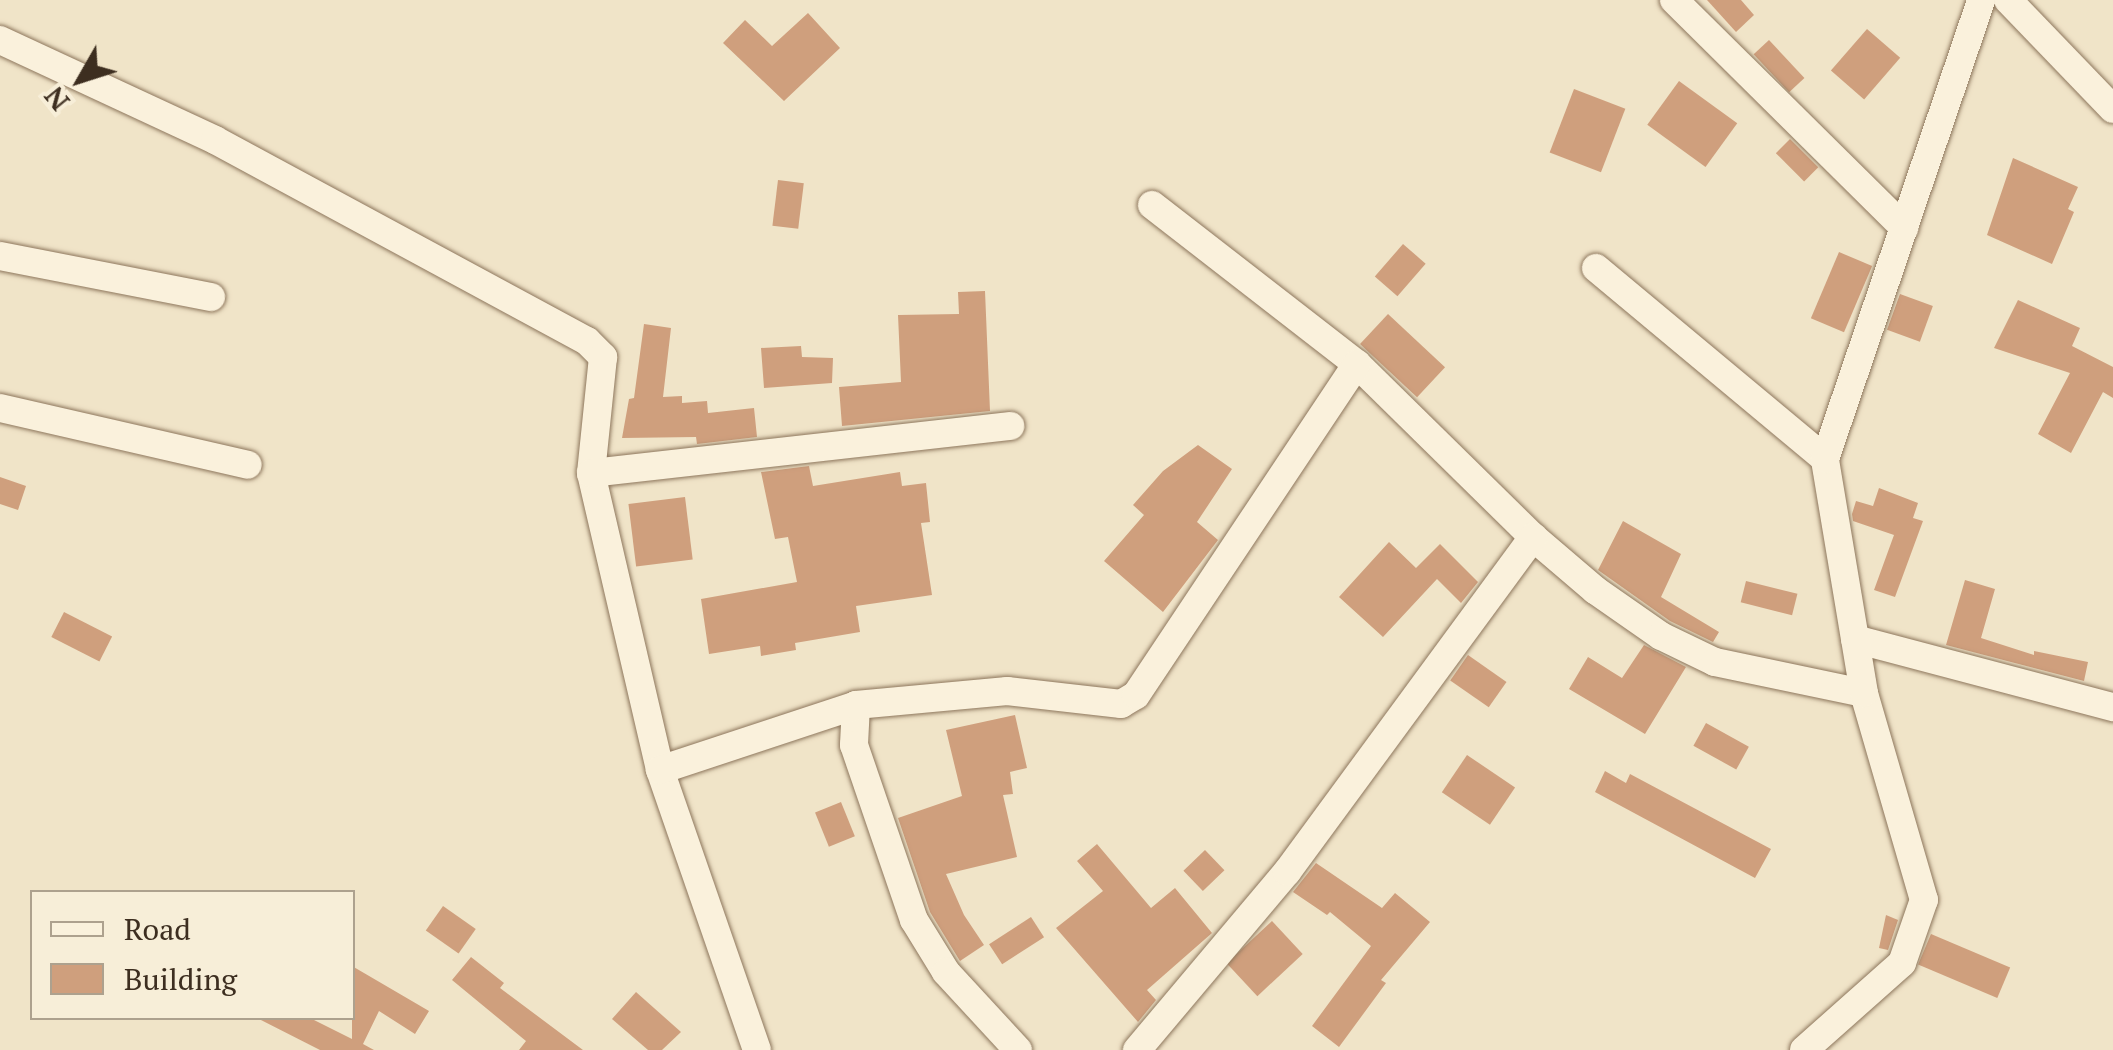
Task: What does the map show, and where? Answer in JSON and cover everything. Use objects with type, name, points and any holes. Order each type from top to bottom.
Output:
[{"type":"street","points":[[1674,0],[1904,228]]},
{"type":"street","points":[[1804,1050],[1902,963],[1924,900],[1864,693],[1825,459],[1982,0]]},
{"type":"street","points":[[2008,0],[2113,109]]},
{"type":"street","points":[[0,40],[215,140],[586,341],[603,357],[604,379],[591,473],[660,770],[757,1050]]},
{"type":"street","points":[[1152,205],[1357,364],[1533,538],[1595,590],[1661,636],[1715,662],[1864,693]]},
{"type":"street","points":[[0,256],[211,296]]},
{"type":"street","points":[[1596,268],[1825,459]]},
{"type":"street","points":[[660,770],[856,705],[1008,691],[1121,704],[1136,694],[1357,364]]},
{"type":"street","points":[[0,408],[248,465]]},
{"type":"street","points":[[591,473],[1010,426]]},
{"type":"street","points":[[1137,1050],[1287,872],[1378,742],[1533,538]]},
{"type":"street","points":[[1855,639],[2113,707]]},
{"type":"street","points":[[856,705],[854,745],[914,920],[946,972],[1018,1050]]},
{"type":"building","points":[[1707,0],[1741,0],[1754,15],[1736,32]]},
{"type":"building","points":[[808,13],[840,48],[784,101],[723,43],[745,20],[772,46]]},
{"type":"building","points":[[1867,29],[1900,58],[1864,99],[1831,71]]},
{"type":"building","points":[[1769,40],[1804,78],[1789,92],[1754,54]]},
{"type":"building","points":[[1679,81],[1737,123],[1706,167],[1647,125]]},
{"type":"building","points":[[1574,89],[1625,109],[1601,172],[1550,152]]},
{"type":"building","points":[[1790,139],[1818,167],[1804,181],[1776,153]]},
{"type":"building","points":[[2013,158],[2078,187],[2068,209],[2074,212],[2052,264],[1987,235]]},
{"type":"building","points":[[778,180],[804,183],[798,229],[772,226]]},
{"type":"building","points":[[1403,244],[1426,264],[1397,296],[1375,276]]},
{"type":"building","points":[[1839,252],[1872,266],[1844,332],[1811,318]]},
{"type":"building","points":[[985,291],[990,411],[842,426],[839,387],[901,382],[898,315],[959,314],[958,292]]},
{"type":"building","points":[[1900,294],[1933,306],[1920,342],[1887,330]]},
{"type":"building","points":[[2018,300],[2080,328],[2072,346],[2113,367],[2113,398],[2103,392],[2071,453],[2038,434],[2070,373],[1994,348]]},
{"type":"building","points":[[1388,314],[1445,367],[1417,397],[1360,344]]},
{"type":"building","points":[[644,324],[671,328],[663,397],[682,396],[682,403],[707,401],[708,413],[754,408],[757,437],[697,444],[696,437],[622,438],[629,399],[634,398]]},
{"type":"building","points":[[801,346],[802,357],[833,358],[832,383],[764,388],[761,348]]},
{"type":"building","points":[[1198,445],[1232,469],[1197,522],[1218,540],[1163,612],[1104,561],[1144,515],[1133,505],[1163,471]]},
{"type":"building","points":[[809,466],[813,486],[900,472],[902,486],[926,483],[930,522],[921,523],[932,595],[856,606],[860,632],[795,643],[796,650],[761,656],[760,646],[709,654],[701,599],[797,582],[788,537],[775,539],[761,472]]},
{"type":"building","points":[[0,477],[26,486],[18,510],[0,504]]},
{"type":"building","points":[[1879,488],[1918,503],[1913,518],[1923,521],[1895,597],[1874,590],[1894,535],[1853,521],[1856,501],[1873,506]]},
{"type":"building","points":[[685,497],[693,560],[636,566],[628,504]]},
{"type":"building","points":[[1623,521],[1681,554],[1661,597],[1719,632],[1713,642],[1670,621],[1598,570]]},
{"type":"building","points":[[1389,542],[1416,568],[1440,544],[1478,582],[1461,603],[1437,579],[1383,637],[1339,597]]},
{"type":"building","points":[[1965,580],[1995,589],[1981,638],[2034,655],[2034,651],[2088,662],[2084,681],[1946,645]]},
{"type":"building","points":[[1746,581],[1797,594],[1792,615],[1741,602]]},
{"type":"building","points":[[64,612],[112,637],[99,661],[51,637]]},
{"type":"building","points":[[1644,645],[1686,667],[1645,734],[1569,689],[1588,657],[1622,678]]},
{"type":"building","points":[[1468,655],[1507,682],[1489,707],[1450,680]]},
{"type":"building","points":[[1015,715],[1027,768],[1010,772],[1013,794],[1003,795],[1017,857],[946,874],[964,915],[984,945],[960,961],[930,912],[898,818],[962,796],[946,730]]},
{"type":"building","points":[[1706,723],[1749,747],[1736,769],[1693,746]]},
{"type":"building","points":[[1467,755],[1515,787],[1490,825],[1442,792]]},
{"type":"building","points":[[1605,771],[1626,783],[1630,774],[1771,849],[1755,878],[1595,792]]},
{"type":"building","points":[[841,802],[855,836],[829,847],[815,812]]},
{"type":"building","points":[[1097,844],[1151,908],[1175,888],[1212,933],[1147,990],[1156,1000],[1138,1022],[1056,928],[1103,891],[1077,861]]},
{"type":"building","points":[[1205,850],[1224,870],[1203,891],[1183,871]]},
{"type":"building","points":[[1316,863],[1382,908],[1395,893],[1430,922],[1381,980],[1386,983],[1339,1047],[1312,1026],[1371,946],[1330,912],[1327,915],[1293,892]]},
{"type":"building","points":[[443,906],[476,929],[459,954],[426,931]]},
{"type":"building","points":[[1886,915],[1898,920],[1888,950],[1879,948]]},
{"type":"building","points":[[1031,917],[1044,937],[1002,964],[989,944]]},
{"type":"building","points":[[1272,921],[1303,954],[1257,996],[1227,963]]},
{"type":"building","points":[[1931,934],[2010,968],[1997,998],[1918,964]]},
{"type":"building","points":[[471,957],[504,983],[500,988],[583,1050],[519,1050],[526,1041],[452,980]]},
{"type":"building","points":[[355,968],[429,1011],[415,1034],[379,1011],[363,1044],[374,1050],[320,1050],[261,1020],[314,1020],[352,1039]]},
{"type":"building","points":[[636,992],[681,1032],[662,1050],[648,1050],[612,1019]]}]
